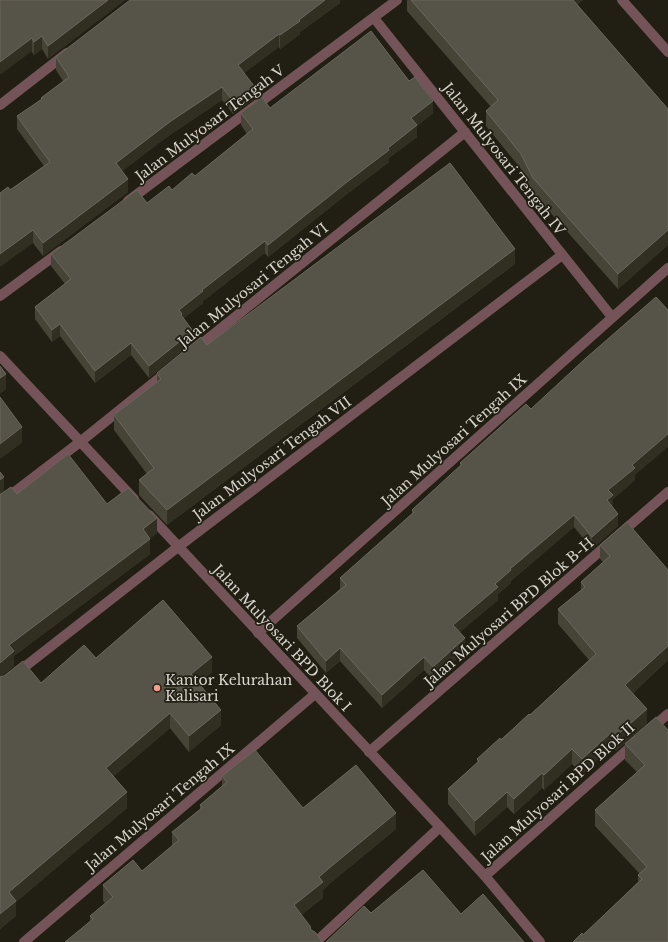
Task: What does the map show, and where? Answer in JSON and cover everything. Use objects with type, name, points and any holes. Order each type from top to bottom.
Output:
[{"type":"street","name":"Jalan Mulyosari Tengah V","points":[[120,207],[397,0]]},
{"type":"street","points":[[622,0],[668,52]]},
{"type":"street","name":"Jalan Mulyosari Tengah IV","points":[[374,18],[612,317]]},
{"type":"street","points":[[0,105],[74,48]]},
{"type":"street","name":"Jalan Mulyosari Tengah VI","points":[[186,357],[465,132]]},
{"type":"street","points":[[0,296],[70,245]]},
{"type":"street","name":"Jalan Mulyosari Tengah VII","points":[[0,686],[178,547],[562,255]]},
{"type":"street","name":"Jalan Mulyosari Tengah IX","points":[[258,633],[668,268]]},
{"type":"street","name":"Jalan Mulyosari BPD Blok I","points":[[0,356],[440,827],[485,876],[540,942]]},
{"type":"street","name":"Jalan Mulyosari Tengah VI","points":[[0,503],[80,442],[173,367]]},
{"type":"street","name":"Jalan Mulyosari BPD Blok B-H","points":[[369,752],[668,492]]},
{"type":"street","name":"Jalan Mulyosari Tengah IX","points":[[24,942],[315,694]]},
{"type":"street","name":"Jalan Mulyosari BPD Blok II","points":[[485,876],[668,714]]},
{"type":"street","points":[[316,942],[440,827]]},
{"type":"building","points":[[0,0],[108,0],[48,46],[42,36],[34,42],[32,38],[0,62]]},
{"type":"building","points":[[130,0],[325,0],[299,20],[300,21],[280,35],[279,34],[238,65],[254,86],[233,101],[222,87],[171,121],[116,163],[128,179],[43,243],[33,230],[0,254],[0,193],[8,187],[10,190],[50,162],[17,116],[42,99],[41,98],[69,77],[56,57]]},
{"type":"building","points":[[411,0],[573,0],[668,109],[668,230],[618,274],[533,178],[521,154],[486,111],[498,100]]},
{"type":"building","points":[[371,31],[409,81],[415,77],[433,101],[411,118],[417,125],[388,148],[389,150],[268,245],[265,241],[202,290],[203,291],[179,310],[193,331],[149,366],[131,343],[95,371],[60,324],[52,330],[35,307],[71,279],[51,254],[137,190],[147,203],[169,186],[172,190],[192,173],[195,176],[253,129],[241,113],[262,97],[270,108]]},
{"type":"building","points":[[450,163],[515,249],[167,510],[139,480],[154,468],[114,415],[161,379],[157,373],[201,337],[207,345]]},
{"type":"building","points":[[656,297],[668,310],[668,434],[632,465],[635,468],[608,490],[613,495],[607,500],[618,514],[592,537],[574,515],[510,569],[511,570],[495,584],[498,587],[453,625],[465,638],[433,667],[424,657],[382,695],[340,648],[326,661],[297,626],[346,585],[340,578],[414,512],[412,510],[462,464],[460,463],[526,404],[531,409],[586,358]]},
{"type":"building","points":[[0,366],[6,374],[0,378]]},
{"type":"building","points":[[0,397],[22,427],[0,444]]},
{"type":"building","points":[[68,454],[107,504],[128,488],[157,518],[143,529],[150,539],[9,645],[14,651],[0,663],[0,494],[11,487],[17,494]]},
{"type":"building","points":[[0,472],[4,477],[0,480]]},
{"type":"building","points":[[627,522],[668,570],[668,646],[625,685],[647,709],[616,736],[612,732],[582,759],[572,749],[544,775],[542,773],[514,799],[507,792],[475,821],[448,789],[479,761],[477,759],[500,738],[501,740],[529,714],[530,715],[596,654],[558,609],[585,587],[581,582],[610,556],[600,545]]},
{"type":"building","points":[[163,600],[212,657],[191,674],[221,710],[189,736],[170,713],[106,768],[127,792],[9,892],[16,901],[0,914],[0,677],[4,676],[23,661],[41,683],[84,645],[96,658]]},
{"type":"building","points":[[656,717],[668,730],[668,941],[573,942],[582,933],[583,935],[642,879],[638,875],[647,867],[595,810],[645,765],[625,744]]},
{"type":"building","points":[[255,750],[303,808],[356,765],[396,813],[319,877],[323,882],[294,905],[310,926],[311,930],[315,932],[322,942],[65,942],[93,919],[90,916],[113,897],[103,885],[133,860],[142,871],[179,840],[172,832],[202,808],[200,805],[227,782],[222,776]]},
{"type":"building","points":[[423,870],[461,914],[483,894],[524,942],[326,942],[364,906],[371,913]]},
{"type":"place","name":"Kantor Kelurahan Kalisari","points":[[157,688]]}]
